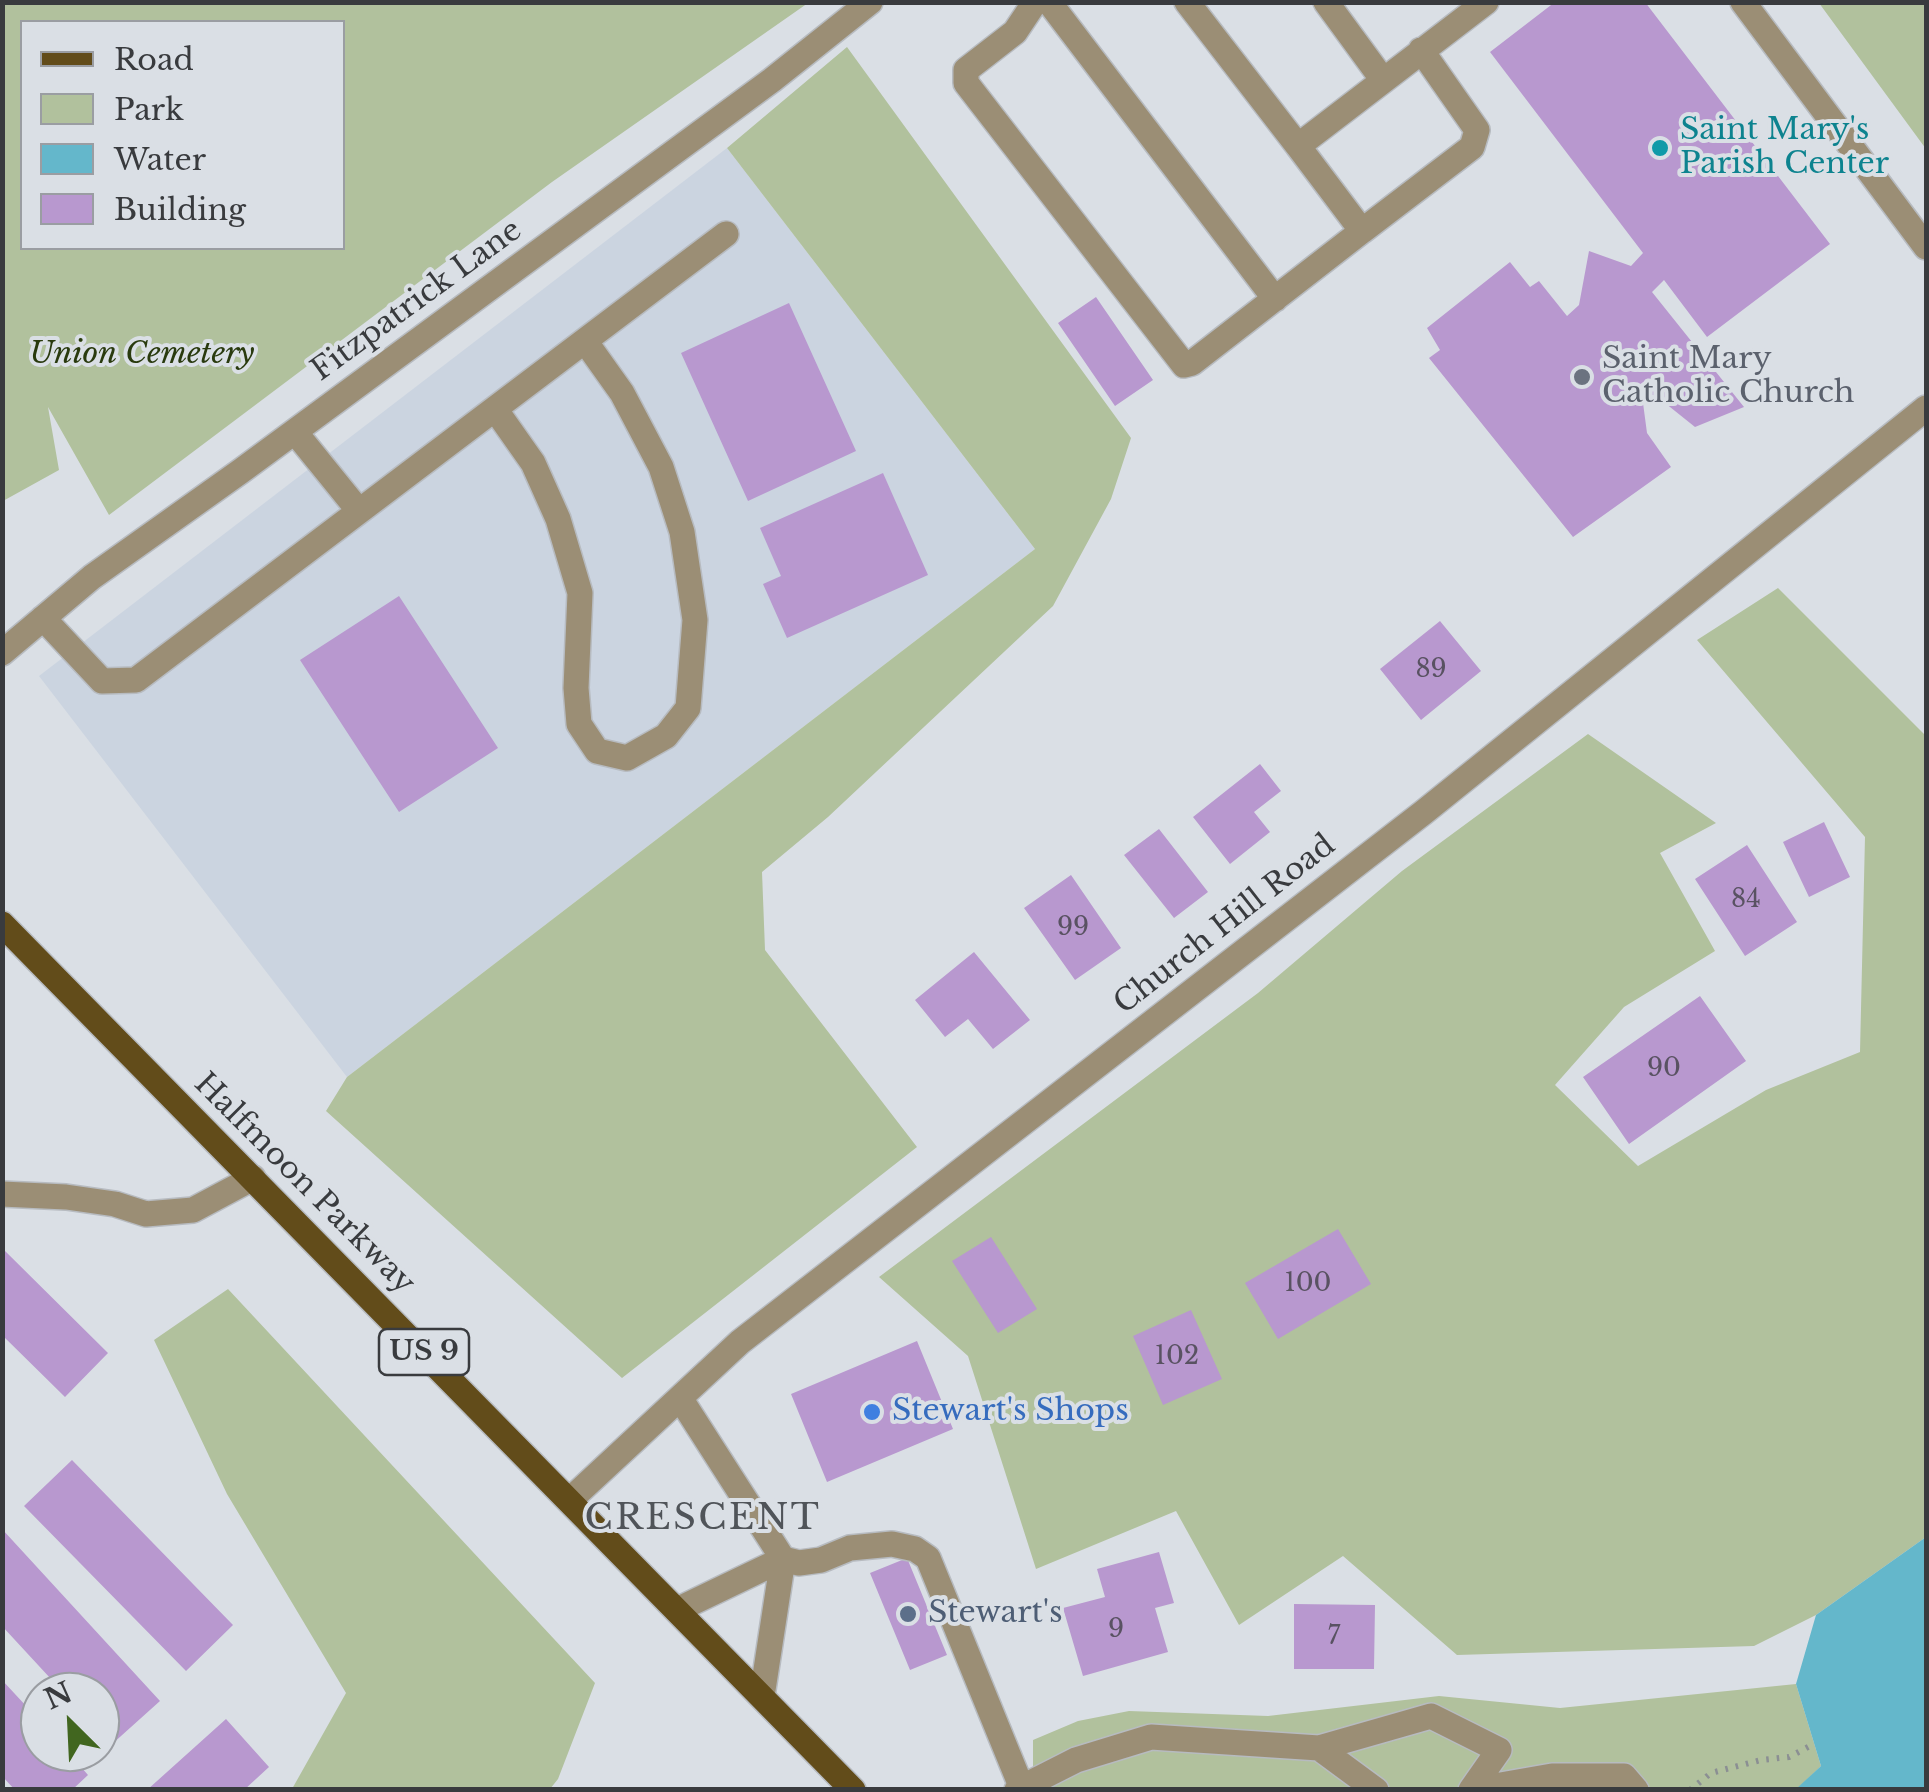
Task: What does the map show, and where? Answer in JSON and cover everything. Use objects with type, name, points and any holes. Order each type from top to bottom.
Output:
[{"type":"main road","name":"Halfmoon Parkway","points":[[2,924],[854,1790]]},
{"type":"street","name":"Fitzpatrick Lane","points":[[2,652],[92,577],[772,80],[870,2]]},
{"type":"street","points":[[1035,2],[1015,32],[966,70],[966,83],[1184,365],[1192,363],[1472,147],[1476,130],[1470,118],[1421,50]]},
{"type":"street","points":[[1049,2],[1275,299]]},
{"type":"street","points":[[1186,2],[1362,231]]},
{"type":"street","points":[[1326,2],[1383,80]]},
{"type":"street","points":[[1743,2],[1926,247]]},
{"type":"street","points":[[1298,146],[1474,6]]},
{"type":"street","points":[[43,618],[102,681],[136,680],[726,234]]},
{"type":"street","points":[[495,409],[534,464],[558,518],[580,593],[576,688],[579,724],[597,751],[627,758],[666,736],[688,708],[695,620],[682,532],[661,467],[622,394],[585,340]]},
{"type":"street","name":"Church Hill Road","points":[[570,1500],[740,1342],[1424,812],[1926,408]]},
{"type":"street","points":[[295,432],[359,511]]},
{"type":"street","points":[[2,1194],[66,1196],[116,1204],[146,1214],[193,1210],[254,1178]]},
{"type":"street","points":[[680,1398],[783,1559],[762,1696]]},
{"type":"street","points":[[678,1610],[783,1559],[799,1563],[821,1560],[850,1548],[892,1544],[914,1548],[928,1558],[1019,1788],[1076,1760],[1151,1737],[1320,1748],[1431,1716],[1499,1750],[1472,1789]]},
{"type":"street","points":[[1320,1748],[1376,1790]]},
{"type":"street","points":[[1472,1789],[1552,1776],[1624,1776],[1636,1790]]},
{"type":"path","points":[[1690,1790],[1710,1773],[1788,1757],[1810,1746]]},
{"type":"shaded area","points":[[727,148],[1035,549],[347,1077],[39,676]]},
{"type":"green space","name":"Union Cemetery","points":[[3,2],[808,2],[552,182],[109,515],[48,407],[59,470],[3,501]]},
{"type":"green space","points":[[1819,3],[1926,3],[1926,149]]},
{"type":"green space","points":[[847,47],[1131,438],[1111,499],[1053,606],[828,817],[762,872],[765,950],[917,1147],[622,1378],[326,1111],[347,1077],[1035,549],[727,148]]},
{"type":"green space","points":[[1778,588],[1926,736],[1926,1537],[1816,1615],[1754,1646],[1457,1655],[1343,1556],[1239,1625],[1176,1511],[1036,1569],[968,1356],[879,1277],[1258,993],[1402,871],[1588,734],[1716,823],[1660,853],[1715,951],[1624,1007],[1555,1085],[1638,1166],[1766,1090],[1860,1052],[1865,837],[1697,640]]},
{"type":"green space","points":[[228,1289],[595,1683],[558,1779],[550,1789],[292,1789],[346,1693],[227,1494],[154,1340]]},
{"type":"green space","points":[[1796,1684],[1821,1766],[1796,1790],[1033,1790],[1033,1740],[1078,1721],[1129,1711],[1268,1716],[1439,1696],[1560,1708]]},
{"type":"water","points":[[1926,1537],[1926,1789],[1796,1789],[1821,1766],[1796,1684],[1816,1615]]},
{"type":"building","points":[[1555,2],[1645,2],[1830,244],[1707,337],[1664,280],[1652,292],[1744,407],[1695,427],[1655,395],[1643,403],[1647,433],[1671,467],[1573,537],[1429,358],[1440,350],[1427,328],[1510,262],[1530,287],[1539,281],[1567,316],[1579,305],[1589,251],[1631,266],[1643,253],[1490,52]]},
{"type":"building","points":[[1096,297],[1153,380],[1115,406],[1058,323]]},
{"type":"building","points":[[789,303],[856,451],[748,501],[681,353]]},
{"type":"building","points":[[883,473],[928,575],[787,638],[763,584],[781,576],[760,528]]},
{"type":"building","points":[[399,596],[498,748],[399,812],[300,660]]},
{"type":"building","points":[[1440,621],[1481,671],[1421,720],[1380,669]]},
{"type":"building","points":[[1260,764],[1281,791],[1254,812],[1270,832],[1230,864],[1193,817]]},
{"type":"building","points":[[1824,822],[1850,877],[1809,897],[1783,842]]},
{"type":"building","points":[[1159,829],[1208,892],[1174,918],[1124,855]]},
{"type":"building","points":[[1747,845],[1797,922],[1745,956],[1695,879]]},
{"type":"building","points":[[1071,875],[1121,948],[1075,980],[1024,908]]},
{"type":"building","points":[[974,952],[1030,1020],[993,1049],[968,1019],[945,1037],[915,1000]]},
{"type":"building","points":[[1700,996],[1746,1061],[1629,1144],[1583,1077]]},
{"type":"building","points":[[1338,1229],[1371,1284],[1278,1339],[1245,1283]]},
{"type":"building","points":[[991,1237],[1037,1309],[998,1333],[952,1261]]},
{"type":"building","points":[[2,1248],[108,1353],[65,1397],[2,1335]]},
{"type":"building","points":[[1191,1310],[1222,1379],[1163,1405],[1133,1336]]},
{"type":"building","name":"Stewart's Shops","points":[[917,1341],[953,1429],[827,1482],[791,1394]]},
{"type":"building","points":[[72,1460],[233,1625],[186,1671],[24,1506]]},
{"type":"building","points":[[2,1529],[160,1701],[120,1737],[120,1672],[45,1672],[2,1626]]},
{"type":"building","points":[[1159,1552],[1174,1603],[1155,1608],[1168,1652],[1083,1676],[1063,1608],[1105,1597],[1097,1569]]},
{"type":"building","name":"Stewart's","points":[[907,1558],[947,1655],[910,1670],[870,1573]]},
{"type":"building","points":[[1294,1604],[1375,1605],[1374,1669],[1294,1669]]},
{"type":"building","points":[[2,1680],[20,1699],[20,1772],[88,1775],[72,1790],[15,1790],[2,1776]]},
{"type":"building","points":[[226,1719],[269,1767],[244,1790],[147,1790]]},
{"type":"place","name":"Saint Mary's Parish Center","points":[[1660,148]]},
{"type":"place","name":"Saint Mary Catholic Church","points":[[1582,377]]},
{"type":"place","name":"Stewart's Shops","points":[[872,1412]]},
{"type":"place","name":"Stewart's","points":[[908,1614]]},
{"type":"district","name":"CRESCENT","points":[[703,1519]]}]
